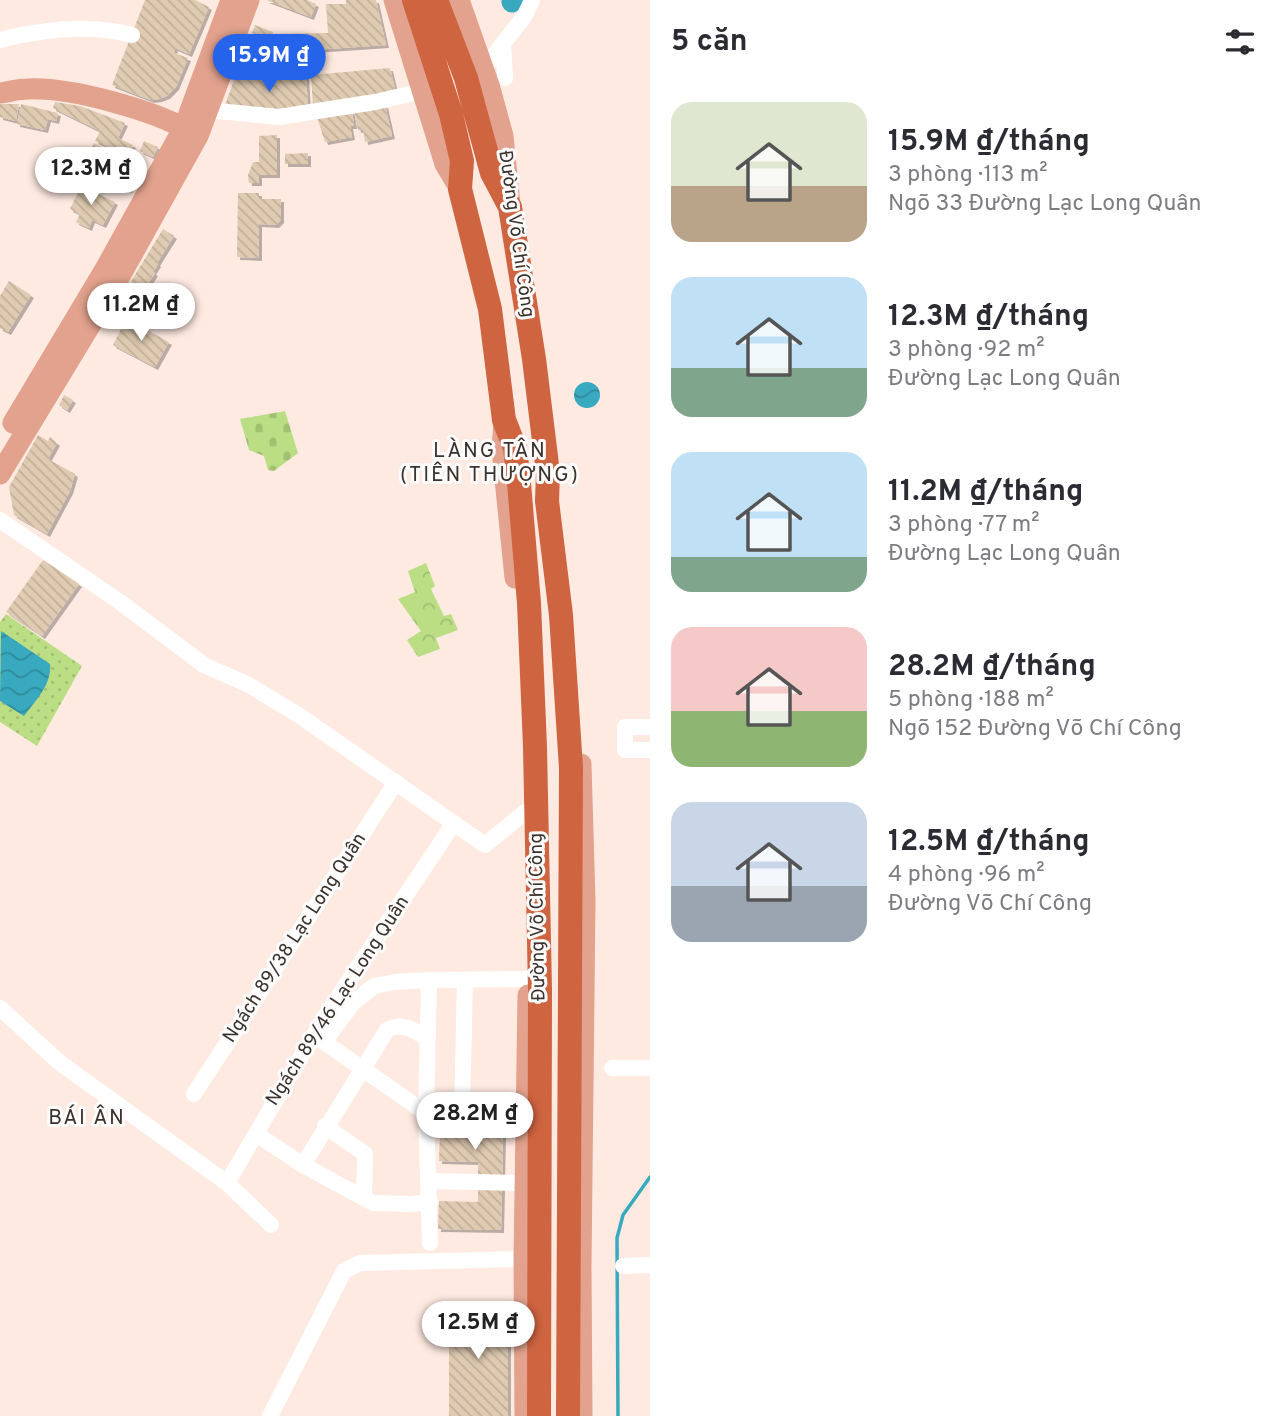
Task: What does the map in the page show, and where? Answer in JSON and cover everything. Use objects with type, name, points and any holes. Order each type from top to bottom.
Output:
[{"type":"highway","points":[[414,0],[451,114],[462,161],[463,199]]},
{"type":"highway","points":[[436,0],[466,78],[492,173],[510,207]]},
{"type":"highway","name":"Đường Võ Chí Công","points":[[463,199],[490,309],[504,420],[515,448],[529,603],[536,747],[540,990],[539,1416]]},
{"type":"highway","name":"Đường Võ Chí Công","points":[[510,207],[534,359],[548,473],[547,501],[561,615],[571,768],[568,1416]]},
{"type":"main road","points":[[0,474],[7,444],[119,278],[191,132],[231,0]]},
{"type":"main road","points":[[191,132],[208,110],[249,0]]},
{"type":"main road","name":"Đường Võ Chí Công","points":[[394,0],[445,163],[463,199]]},
{"type":"main road","name":"Đường Võ Chí Công","points":[[460,0],[503,136],[510,207]]},
{"type":"main road","points":[[470,31],[476,0]]},
{"type":"main road","points":[[0,93],[27,89],[46,90],[100,99],[161,118],[191,132]]},
{"type":"main road","name":"Đường Võ Chí Công","points":[[504,420],[502,449],[518,606],[525,812],[528,979],[525,1416]]},
{"type":"main road","name":"Đường Võ Chí Công","points":[[548,473],[558,499],[561,526],[574,651],[583,798],[582,1416]]},
{"type":"street","points":[[483,69],[524,17],[532,0]]},
{"type":"street","points":[[0,40],[60,29],[85,28],[132,35]]},
{"type":"street","points":[[503,43],[505,78]]},
{"type":"street","points":[[208,110],[279,117],[423,91]]},
{"type":"street","points":[[0,520],[121,602],[204,666],[228,675],[322,730],[485,845],[525,812]]},
{"type":"street","points":[[650,727],[625,727],[625,750],[650,750]]},
{"type":"street","name":"Ngách 89/38 Lạc Long Quân","points":[[194,1094],[396,782]]},
{"type":"street","name":"Ngách 89/46 Lạc Long Quân","points":[[228,1183],[256,1133],[319,1039],[454,823]]},
{"type":"street","points":[[527,1116],[426,1113],[319,1039],[353,1003],[374,986],[429,980],[528,979]]},
{"type":"street","points":[[429,980],[426,1113],[430,1243]]},
{"type":"street","points":[[462,1115],[465,980]]},
{"type":"street","points":[[0,1008],[60,1063],[228,1183],[271,1225]]},
{"type":"street","points":[[303,1165],[387,1030],[391,1027],[410,1028],[428,1039]]},
{"type":"street","points":[[611,1068],[650,1068]]},
{"type":"street","points":[[326,1126],[365,1154],[364,1198]]},
{"type":"street","points":[[256,1133],[303,1165],[373,1203],[430,1202]]},
{"type":"street","points":[[429,1181],[525,1183]]},
{"type":"street","points":[[270,1416],[344,1271],[360,1263],[524,1258]]},
{"type":"street","points":[[623,1266],[650,1265]]},
{"type":"green space","points":[[285,411],[298,453],[274,471],[268,470],[264,456],[249,450],[240,419]]},
{"type":"green space","points":[[426,563],[435,586],[431,589],[444,616],[451,614],[458,630],[436,638],[440,649],[418,657],[407,640],[421,631],[398,599],[415,592],[408,571]]},
{"type":"green space","points":[[6,614],[82,666],[37,746],[0,722],[0,622]]},
{"type":"water","points":[[587,382],[596,386],[600,395],[596,404],[587,408],[578,404],[574,395],[578,386]]},
{"type":"water","points":[[1,631],[50,664],[46,685],[24,716],[0,701]]},
{"type":"building","points":[[145,0],[195,0],[209,7],[189,54],[175,48],[174,53],[188,58],[176,87],[167,96],[151,100],[112,85]]},
{"type":"building","points":[[266,0],[307,0],[316,4],[311,17]]},
{"type":"building","points":[[346,0],[376,0],[386,45],[312,50],[312,60],[275,64],[275,34],[328,33],[326,4],[346,4]]},
{"type":"building","points":[[255,25],[273,32],[270,39],[252,33]]},
{"type":"building","points":[[247,47],[265,53],[261,63],[244,56]]},
{"type":"building","points":[[390,68],[396,94],[313,107],[311,75]]},
{"type":"building","points":[[306,75],[308,107],[281,112],[224,108],[234,80]]},
{"type":"building","points":[[55,102],[80,106],[125,123],[118,138],[133,145],[128,155],[95,141],[100,131],[53,108]]},
{"type":"building","points":[[0,104],[19,104],[16,121],[0,117]]},
{"type":"building","points":[[21,104],[58,113],[56,121],[48,119],[45,130],[17,124]]},
{"type":"building","points":[[385,105],[392,136],[365,142],[363,129],[358,130],[354,111]]},
{"type":"building","points":[[352,111],[352,137],[325,142],[317,117]]},
{"type":"building","points":[[277,135],[277,175],[259,175],[259,183],[249,183],[248,175],[253,162],[259,162],[259,136]]},
{"type":"building","points":[[144,141],[158,147],[153,157],[140,151]]},
{"type":"building","points":[[94,143],[104,148],[86,184],[81,181],[85,171],[81,169]]},
{"type":"building","points":[[308,153],[308,164],[285,164],[285,154]]},
{"type":"building","points":[[132,161],[142,166],[129,190],[120,185]]},
{"type":"building","points":[[81,186],[115,202],[103,225],[92,220],[89,228],[76,222],[80,214],[70,209]]},
{"type":"building","points":[[238,193],[259,193],[259,199],[281,199],[281,220],[276,225],[259,224],[259,258],[237,257]]},
{"type":"building","points":[[163,229],[174,236],[132,309],[119,301]]},
{"type":"building","points":[[9,281],[31,295],[8,332],[0,328],[0,296]]},
{"type":"building","points":[[126,319],[169,342],[155,367],[113,345]]},
{"type":"building","points":[[64,395],[73,400],[67,410],[59,405]]},
{"type":"building","points":[[38,435],[48,441],[50,437],[57,443],[48,459],[75,474],[70,491],[47,534],[14,515],[9,487]]},
{"type":"building","points":[[43,560],[79,584],[42,636],[6,612]]},
{"type":"building","points":[[440,1134],[503,1135],[502,1179],[478,1179],[478,1162],[439,1161]]},
{"type":"building","points":[[478,1186],[502,1187],[501,1230],[438,1229],[439,1201],[478,1202]]},
{"type":"building","points":[[449,1306],[508,1307],[508,1416],[449,1416]]},
{"type":"waterway","points":[[618,1416],[617,1238],[623,1215],[650,1177]]},
{"type":"district","name":"LÀNG TÂN (TIÊN THƯỢNG)","points":[[490,463]]},
{"type":"district","name":"BÁI ÂN","points":[[87,1118]]}]
